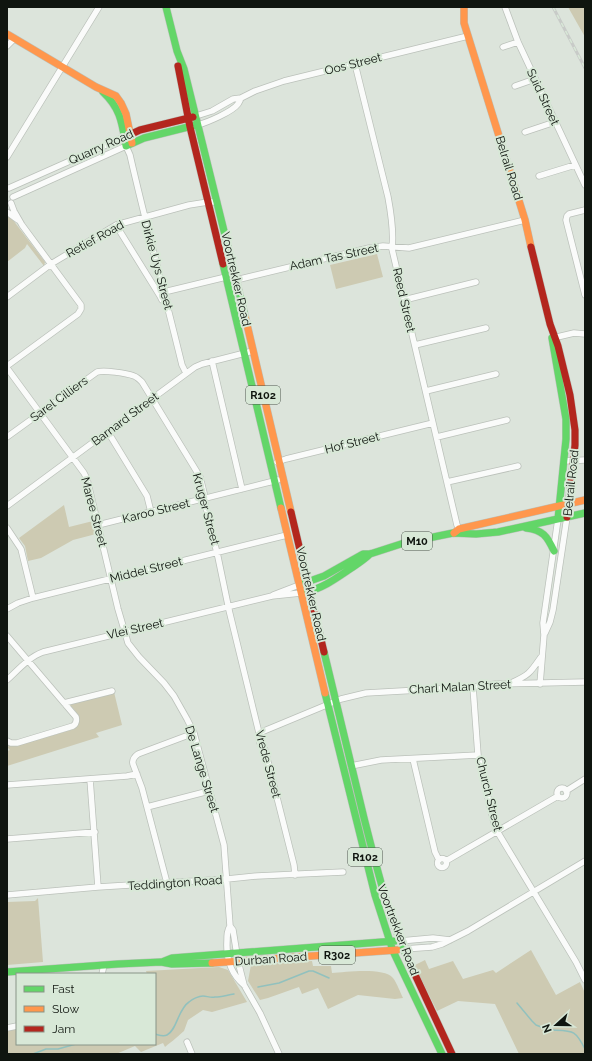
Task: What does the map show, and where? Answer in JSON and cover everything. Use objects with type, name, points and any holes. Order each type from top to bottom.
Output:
[{"type":"main road","name":"R102","points":[[166,7],[198,125]]},
{"type":"main road","name":"Belrail Road","points":[[464,7],[464,23],[525,220],[553,335],[560,353],[572,407],[575,430],[567,517]]},
{"type":"main road","points":[[7,34],[96,87],[112,94],[118,99],[124,108],[129,144]]},
{"type":"main road","name":"R102","points":[[177,51],[178,70],[190,127]]},
{"type":"main road","points":[[96,87],[116,105],[128,135]]},
{"type":"main road","points":[[118,99],[122,122]]},
{"type":"main road","name":"Quarry Road","points":[[128,135],[140,130],[196,116]]},
{"type":"main road","name":"Quarry Road","points":[[129,144],[144,138],[198,125]]},
{"type":"main road","name":"Voortrekker Road","points":[[198,125],[284,479],[351,766],[380,881],[390,914],[404,950],[452,1054]]},
{"type":"main road","name":"Voortrekker Road","points":[[190,127],[270,465],[375,894],[393,951],[442,1054]]},
{"type":"main road","points":[[226,277],[229,275],[230,271],[228,258],[229,250]]},
{"type":"main road","name":"Belrail Road","points":[[553,335],[553,346],[566,419],[566,439],[558,519]]},
{"type":"main road","name":"M10","points":[[299,585],[324,576],[363,554],[370,554],[404,543],[458,532],[585,500]]},
{"type":"main road","name":"M10","points":[[458,532],[504,531],[585,513]]},
{"type":"main road","points":[[519,528],[541,531],[548,538],[554,551]]},
{"type":"main road","name":"M10","points":[[301,593],[320,587],[338,577],[365,560],[370,554]]},
{"type":"main road","name":"Durban Road","points":[[161,962],[172,958],[390,942],[400,940]]},
{"type":"main road","name":"Durban Road","points":[[7,972],[161,962],[172,964],[238,962],[404,950]]},
{"type":"street","points":[[7,157],[99,7]]},
{"type":"street","name":"Suid Street","points":[[505,7],[518,42],[585,185]]},
{"type":"street","name":"Oos Street","points":[[196,116],[212,111],[233,99],[241,98],[255,91],[284,81],[468,36]]},
{"type":"street","points":[[7,46],[14,38]]},
{"type":"street","points":[[503,47],[518,42]]},
{"type":"street","name":"Reed Street","points":[[355,64],[388,197],[391,216],[392,249],[458,532]]},
{"type":"street","points":[[515,86],[535,79]]},
{"type":"street","name":"Oos Street","points":[[198,125],[213,119],[238,105],[241,98]]},
{"type":"street","points":[[526,132],[555,122]]},
{"type":"street","name":"Quarry Road","points":[[8,187],[128,135]]},
{"type":"street","name":"Quarry Road","points":[[10,202],[129,144]]},
{"type":"street","name":"Dirkie Uys Street","points":[[129,144],[130,155],[144,217],[167,301],[182,365],[186,373]]},
{"type":"street","points":[[539,176],[576,165]]},
{"type":"street","points":[[7,367],[78,314],[81,305],[22,225],[10,202],[12,192],[8,187]]},
{"type":"street","name":"Retief Road","points":[[7,297],[51,264],[116,225],[189,205],[217,202]]},
{"type":"street","points":[[585,210],[566,216],[585,295]]},
{"type":"street","points":[[7,212],[22,225]]},
{"type":"street","name":"Adam Tas Street","points":[[236,280],[369,248],[383,246],[404,248],[420,246],[525,220]]},
{"type":"street","points":[[116,225],[162,300],[167,301]]},
{"type":"street","points":[[164,292],[226,277]]},
{"type":"street","points":[[404,300],[476,282]]},
{"type":"street","points":[[415,345],[486,328]]},
{"type":"street","points":[[553,335],[574,333],[585,334]]},
{"type":"street","name":"Barnard Street","points":[[7,506],[198,365],[253,351]]},
{"type":"street","points":[[212,361],[242,489]]},
{"type":"street","name":"Maree Street","points":[[7,367],[74,457],[85,476],[124,632]]},
{"type":"street","name":"Sarel Cilliers","points":[[7,437],[95,373],[102,371],[133,375],[142,382],[152,398]]},
{"type":"street","points":[[426,391],[496,374]]},
{"type":"street","name":"Kruger Street","points":[[152,398],[198,474],[205,498],[205,504],[217,552],[228,607]]},
{"type":"street","points":[[437,437],[507,420]]},
{"type":"street","name":"Hof Street","points":[[270,465],[279,461],[433,424]]},
{"type":"street","points":[[108,432],[147,496],[151,512]]},
{"type":"street","points":[[564,461],[585,460]]},
{"type":"street","points":[[447,482],[518,466]]},
{"type":"street","name":"Karoo Street","points":[[98,525],[284,479]]},
{"type":"street","name":"Belrail Road","points":[[544,635],[550,622],[553,610],[567,517]]},
{"type":"street","name":"Belrail Road","points":[[540,684],[544,635],[543,623],[558,519]]},
{"type":"street","points":[[7,528],[21,548],[33,598]]},
{"type":"street","name":"Middel Street","points":[[7,609],[18,603],[33,598],[287,535]]},
{"type":"street","name":"Vlei Street","points":[[272,596],[299,585]]},
{"type":"street","name":"Vlei Street","points":[[7,680],[28,661],[43,652],[272,596],[301,593]]},
{"type":"street","name":"Vrede Street","points":[[228,607],[260,733],[260,743],[265,750],[295,875]]},
{"type":"street","name":"De Lange Street","points":[[124,632],[128,643],[134,652],[164,683],[174,696],[194,733],[224,845],[230,926],[233,930],[236,953],[244,985]]},
{"type":"street","points":[[7,636],[77,719],[76,724],[73,726],[17,743],[7,741]]},
{"type":"street","points":[[508,684],[532,671],[542,656]]},
{"type":"street","name":"Charl Malan Street","points":[[260,733],[328,704],[347,697],[366,693],[508,684],[585,682]]},
{"type":"street","name":"Church Street","points":[[473,687],[478,755],[497,832],[576,962],[585,980]]},
{"type":"street","points":[[64,703],[112,691]]},
{"type":"street","points":[[167,883],[142,788],[133,762],[134,757],[138,754],[194,733]]},
{"type":"street","points":[[351,766],[380,760],[478,755]]},
{"type":"street","points":[[413,759],[435,852],[439,860],[438,865],[441,868],[446,866],[446,861],[558,796],[564,798],[567,795],[566,791],[585,779]]},
{"type":"street","points":[[7,785],[137,774]]},
{"type":"street","points":[[90,779],[98,887]]},
{"type":"street","points":[[147,807],[209,791]]},
{"type":"street","points":[[7,839],[95,832]]},
{"type":"street","name":"Durban Road","points":[[404,950],[432,947],[442,944],[468,931],[585,861]]},
{"type":"street","name":"Teddington Road","points":[[7,895],[257,876],[343,872]]},
{"type":"street","name":"De Lange Street","points":[[228,962],[227,930],[230,926]]},
{"type":"street","name":"Durban Road","points":[[400,940],[433,938],[450,940]]},
{"type":"street","points":[[228,962],[244,985],[260,1013],[279,1054]]},
{"type":"street","points":[[102,973],[104,965]]},
{"type":"street","points":[[187,1042],[192,1054]]},
{"type":"shaded area","points":[[568,7],[585,7],[585,37]]},
{"type":"shaded area","points":[[7,216],[13,220],[45,262],[44,266],[27,244],[25,248],[7,262]]},
{"type":"shaded area","points":[[377,254],[383,277],[336,289],[330,265]]},
{"type":"shaded area","points":[[64,505],[69,527],[93,521],[96,534],[73,540],[41,558],[28,561],[25,546],[19,538]]},
{"type":"shaded area","points":[[114,692],[122,725],[96,733],[99,737],[7,766],[7,751],[10,750],[7,747],[16,746],[74,729],[79,722],[79,719],[77,713],[69,704]]},
{"type":"shaded area","points":[[38,898],[43,962],[7,965],[7,902],[35,901]]},
{"type":"shaded area","points":[[531,950],[556,995],[580,982],[585,993],[585,1054],[519,1054],[495,1004],[458,1001],[437,1011],[415,965],[425,960],[429,969],[453,961],[463,979],[493,970],[496,973]]},
{"type":"shaded area","points":[[312,961],[313,966],[331,966],[332,973],[355,971],[382,972],[393,978],[403,998],[395,999],[358,995],[328,1009],[318,988],[302,994],[299,987],[260,1000],[248,981],[251,965]]},
{"type":"shaded area","points":[[219,967],[228,970],[247,1002],[212,1012],[203,1010],[188,1020],[184,1031],[165,1047],[163,1043],[141,1052],[135,1046],[116,1054],[7,1054],[7,1031],[16,1029],[16,1045],[156,1045],[156,973],[147,973],[146,971]]},
{"type":"waterway","points":[[258,987],[279,983],[309,971],[313,971],[329,978]]},
{"type":"waterway","points":[[156,1034],[161,1036],[167,1035],[173,1029],[182,1009],[190,1001],[201,996],[220,997],[234,994]]},
{"type":"waterway","points":[[517,1003],[536,1025],[549,1030]]},
{"type":"waterway","points":[[551,1030],[569,1031],[576,1034],[585,1049]]},
{"type":"waterway","points":[[33,1054],[46,1049],[58,1049],[72,1045]]},
{"type":"railway","points":[[553,7],[585,68]]},
{"type":"traffic: fast","points":[[166,7],[177,51],[184,69],[245,316]]},
{"type":"traffic: fast","points":[[103,92],[114,104],[120,117],[126,146],[144,138],[196,125]]},
{"type":"traffic: fast","points":[[223,264],[281,508]]},
{"type":"traffic: fast","points":[[552,338],[566,419],[566,439],[558,519]]},
{"type":"traffic: fast","points":[[304,583],[324,576],[363,554],[370,554],[404,543],[453,533],[476,534],[498,532],[585,513]]},
{"type":"traffic: fast","points":[[526,528],[537,530],[544,535],[554,551]]},
{"type":"traffic: fast","points":[[306,592],[331,582],[370,554]]},
{"type":"traffic: fast","points":[[324,652],[379,875],[396,930],[411,966]]},
{"type":"traffic: fast","points":[[325,693],[375,895],[393,951],[442,1054]]},
{"type":"traffic: fast","points":[[162,962],[172,958],[395,941]]},
{"type":"traffic: fast","points":[[7,972],[161,962],[172,964],[212,963]]},
{"type":"traffic: slow","points":[[464,7],[464,23],[525,220],[531,247]]},
{"type":"traffic: slow","points":[[7,34],[96,87],[116,96],[126,114],[132,143]]},
{"type":"traffic: slow","points":[[245,316],[291,512]]},
{"type":"traffic: slow","points":[[454,533],[459,529],[585,500]]},
{"type":"traffic: slow","points":[[281,508],[325,693]]},
{"type":"traffic: slow","points":[[212,963],[397,950]]},
{"type":"traffic: jam","points":[[178,66],[190,127],[223,264]]},
{"type":"traffic: jam","points":[[127,136],[140,130],[193,117]]},
{"type":"traffic: jam","points":[[531,247],[550,324],[558,346],[570,395],[575,430],[575,445],[567,517]]},
{"type":"traffic: jam","points":[[291,512],[324,652]]},
{"type":"traffic: jam","points":[[411,966],[452,1054]]}]
